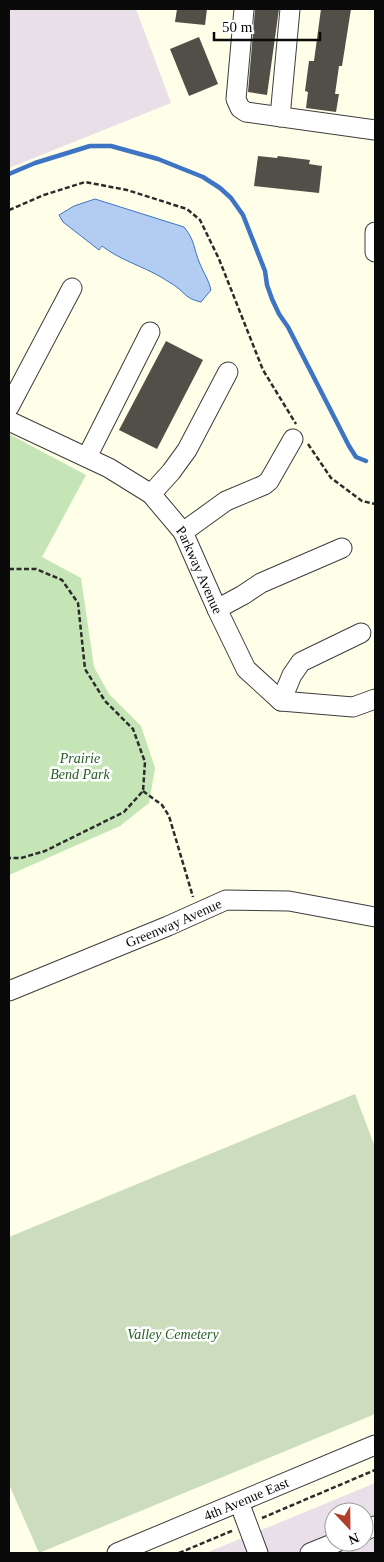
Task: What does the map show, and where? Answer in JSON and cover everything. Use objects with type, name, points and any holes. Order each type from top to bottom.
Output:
[{"type":"street","points":[[244,9],[236,99],[240,108],[246,112],[375,130]]},
{"type":"street","points":[[280,117],[290,9]]},
{"type":"street","points":[[9,407],[72,288]]},
{"type":"street","points":[[87,457],[150,332]]},
{"type":"street","points":[[151,494],[171,472],[186,450],[228,372]]},
{"type":"street","name":"Parkway Avenue","points":[[9,421],[109,468],[151,494],[183,532],[216,609],[246,670],[281,700]]},
{"type":"street","points":[[183,532],[226,501],[264,485],[269,481],[298,435]]},
{"type":"street","points":[[216,609],[243,595],[260,583],[342,548]]},
{"type":"street","points":[[361,633],[301,662],[292,675],[281,700],[353,707],[375,699]]},
{"type":"street","name":"Greenway Avenue","points":[[9,991],[226,900],[289,901],[375,917]]},
{"type":"street","name":"4th Avenue East","points":[[117,1553],[375,1445]]},
{"type":"street","points":[[239,1502],[258,1553]]},
{"type":"street","points":[[310,1553],[324,1547]]},
{"type":"path","points":[[9,210],[44,195],[85,182],[127,190],[188,209],[200,220],[219,259],[263,370],[298,435],[331,478],[362,501],[375,504]]},
{"type":"path","points":[[9,569],[36,569],[62,580],[78,603],[86,669],[105,701],[133,729],[145,762],[143,791],[124,812],[88,831],[45,850],[21,858],[9,858]]},
{"type":"path","points":[[143,791],[162,805],[169,816],[198,912]]},
{"type":"path","points":[[179,1553],[375,1470]]},
{"type":"shaded area","points":[[9,9],[136,9],[171,103],[9,168]]},
{"type":"shaded area","points":[[375,1483],[375,1553],[206,1553],[324,1504],[324,1552],[374,1552],[374,1502],[329,1502]]},
{"type":"green space","name":"Prairie Bend Park","points":[[9,434],[86,475],[42,557],[81,578],[94,667],[109,694],[141,726],[155,768],[149,803],[120,826],[9,875]]},
{"type":"green space","name":"Valley Cemetery","points":[[355,1094],[375,1147],[375,1414],[39,1553],[9,1484],[9,1237]]},
{"type":"water","points":[[95,199],[184,227],[192,241],[211,290],[201,302],[193,300],[161,277],[102,246],[99,250],[63,222],[59,215],[74,206]]},
{"type":"building","points":[[177,9],[207,9],[205,25],[175,22]]},
{"type":"building","points":[[255,9],[279,9],[267,95],[248,92]]},
{"type":"building","points":[[321,9],[351,9],[342,66],[339,66],[335,94],[339,94],[336,112],[306,108],[308,92],[305,91],[309,61],[314,61]]},
{"type":"building","points":[[199,37],[218,84],[189,96],[170,49]]},
{"type":"building","points":[[258,156],[277,158],[278,156],[310,160],[309,164],[322,166],[319,193],[254,186]]},
{"type":"building","points":[[166,341],[203,360],[157,449],[119,430]]},
{"type":"waterway","points":[[9,174],[35,163],[90,146],[111,146],[158,159],[203,177],[220,188],[231,198],[243,215],[265,271],[272,299],[349,446],[356,457],[366,461]]}]
